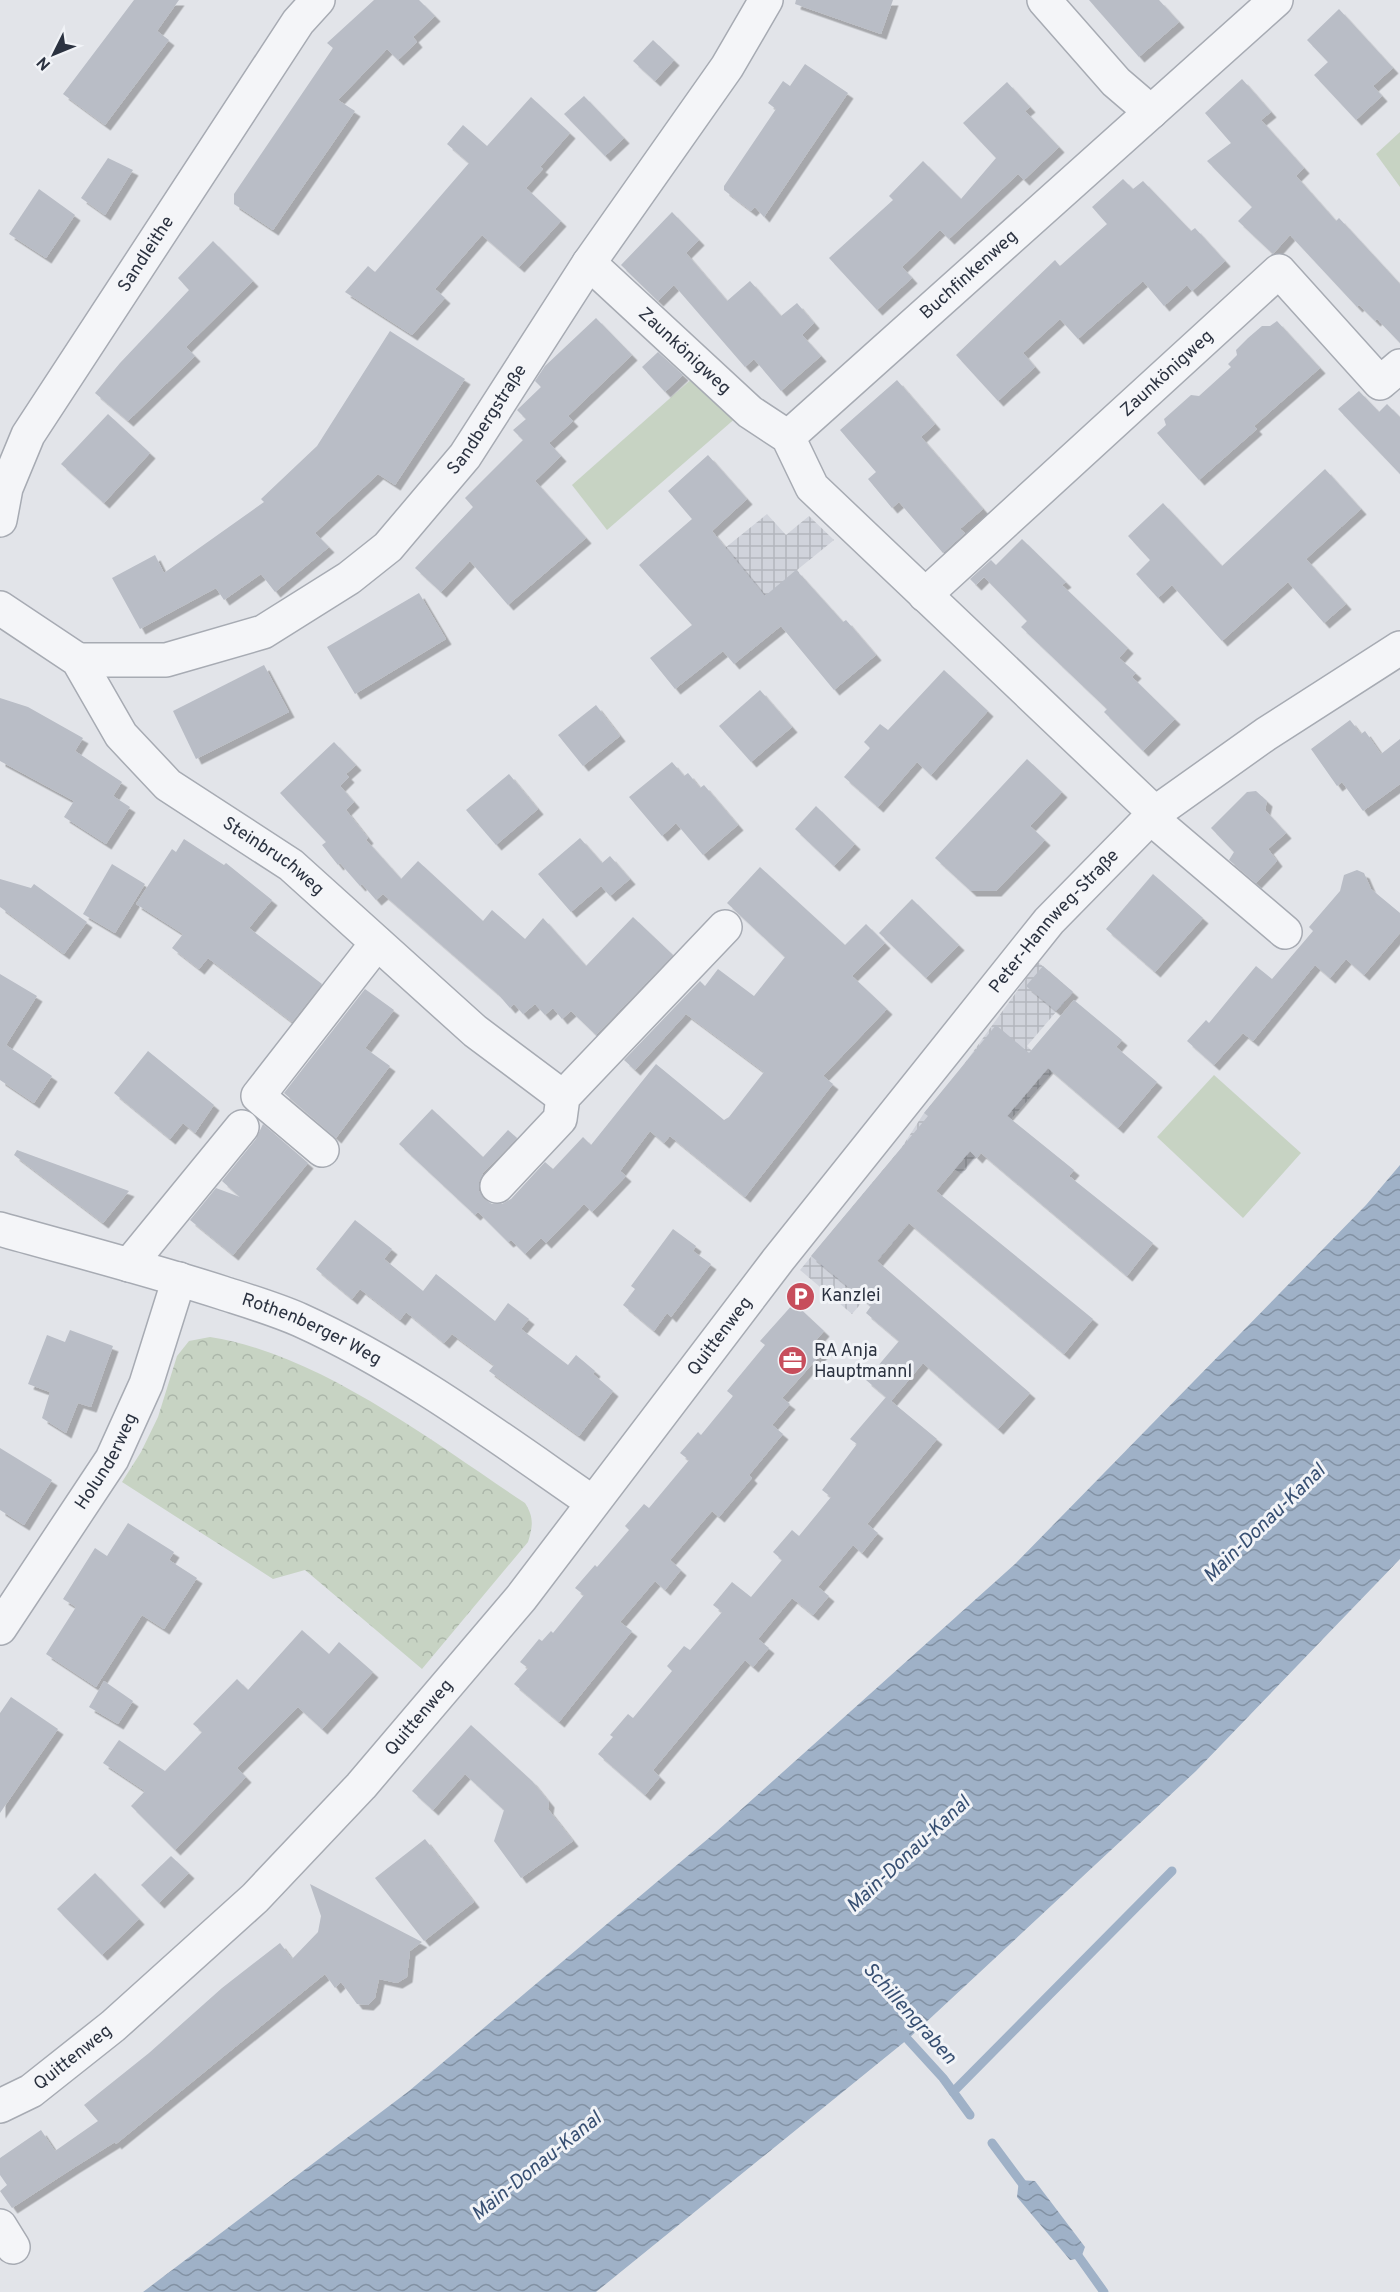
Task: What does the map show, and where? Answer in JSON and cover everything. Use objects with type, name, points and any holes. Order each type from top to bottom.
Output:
[{"type":"street","name":"Sandleithe","points":[[0,520],[3,483],[28,435],[298,22],[318,0]]},
{"type":"street","name":"Sandbergstraße","points":[[78,660],[166,660],[263,632],[349,578],[388,547],[465,456],[589,263],[727,67],[766,0]]},
{"type":"street","points":[[1044,0],[1116,82],[1151,112]]},
{"type":"street","name":"Buchfinkenweg","points":[[788,437],[1276,0]]},
{"type":"street","name":"Zaunkönigweg","points":[[589,263],[750,412],[788,437]]},
{"type":"street","name":"Zaunkönigweg","points":[[925,595],[1279,272],[1380,383],[1400,366]]},
{"type":"street","points":[[788,437],[812,487],[1153,816],[1285,932]]},
{"type":"street","name":"Steinbruchweg","points":[[0,608],[78,660],[121,735],[168,785],[291,866],[475,1031],[563,1097]]},
{"type":"street","name":"Peter-Hannweg-Straße","points":[[774,1266],[1049,921],[1153,816],[1266,734],[1400,648]]},
{"type":"street","points":[[497,1186],[560,1119],[563,1097],[725,927]]},
{"type":"street","points":[[322,1150],[258,1096],[377,943]]},
{"type":"street","points":[[129,1265],[242,1127]]},
{"type":"street","name":"Rothenberger Weg","points":[[0,1229],[179,1279],[297,1318],[340,1339],[490,1431],[592,1502]]},
{"type":"street","name":"Quittenweg","points":[[0,2106],[31,2091],[113,2026],[255,1898],[361,1786],[457,1676],[521,1598],[774,1266]]},
{"type":"street","name":"Holunderweg","points":[[0,1628],[116,1450],[146,1384],[179,1279]]},
{"type":"shaded area","points":[[767,514],[786,535],[809,516],[834,540],[797,570],[813,590],[755,647],[725,548]]},
{"type":"shaded area","points":[[1038,962],[1073,992],[1027,1046],[1053,1072],[962,1174],[954,1169],[869,1271],[864,1300],[852,1314],[800,1270],[902,1147],[924,1113],[957,1074]]},
{"type":"green space","points":[[1400,132],[1400,187],[1376,154]]},
{"type":"green space","points":[[694,377],[738,416],[607,530],[572,485]]},
{"type":"green space","points":[[1214,1075],[1301,1153],[1243,1218],[1157,1137]]},
{"type":"green space","points":[[210,1337],[251,1347],[293,1362],[334,1381],[375,1404],[525,1503],[532,1522],[528,1542],[422,1669],[305,1570],[273,1579],[122,1482],[141,1452],[158,1417],[177,1356],[189,1341]]},
{"type":"water","name":"Main-Donau-Kanal","points":[[1400,1165],[1400,1559],[1196,1771],[908,2039],[596,2292],[143,2292],[409,2091],[716,1832],[1015,1564],[1366,1205]]},
{"type":"water","points":[[1019,2180],[1035,2181],[1085,2247],[1081,2258],[1070,2260],[1017,2197]]},
{"type":"building","points":[[134,0],[179,0],[157,31],[169,40],[105,125],[63,94]]},
{"type":"building","points":[[374,0],[419,0],[435,16],[413,37],[417,42],[398,60],[387,49],[338,100],[355,111],[273,230],[234,204],[234,194],[333,48],[327,43]]},
{"type":"building","points":[[796,0],[893,0],[881,34],[795,4]]},
{"type":"building","points":[[1089,0],[1159,0],[1179,22],[1139,57]]},
{"type":"building","points":[[1339,9],[1393,68],[1373,86],[1382,96],[1356,120],[1314,75],[1328,62],[1307,40]]},
{"type":"building","points":[[653,40],[674,60],[655,81],[633,61]]},
{"type":"building","points":[[805,64],[848,93],[764,217],[755,207],[751,211],[724,190],[724,186],[776,109],[768,103],[783,81],[790,86]]},
{"type":"building","points":[[1242,79],[1271,112],[1261,120],[1304,168],[1296,176],[1336,221],[1339,218],[1400,284],[1400,343],[1377,319],[1375,321],[1359,305],[1357,307],[1290,235],[1273,254],[1238,221],[1252,207],[1207,161],[1231,143],[1205,113]]},
{"type":"building","points":[[1007,82],[1030,107],[1025,111],[1059,147],[1024,180],[1018,174],[949,239],[940,230],[902,267],[912,278],[877,310],[829,258],[893,200],[889,196],[923,161],[961,199],[996,158],[963,123]]},
{"type":"building","points":[[584,96],[624,138],[605,156],[564,114]]},
{"type":"building","points":[[531,97],[570,133],[540,167],[543,169],[526,188],[561,221],[519,267],[482,235],[435,289],[445,298],[412,335],[345,292],[368,266],[375,272],[469,163],[447,144],[463,125],[487,146]]},
{"type":"building","points":[[108,158],[133,170],[105,215],[81,198]]},
{"type":"building","points":[[1123,179],[1133,189],[1143,181],[1191,231],[1195,228],[1225,261],[1192,291],[1187,285],[1164,306],[1143,281],[1078,339],[1060,319],[1023,353],[1035,367],[998,401],[956,355],[1055,260],[1060,266],[1107,224],[1092,207]]},
{"type":"building","points":[[39,189],[75,215],[46,258],[9,234]]},
{"type":"building","points":[[672,212],[699,240],[686,253],[727,301],[750,281],[781,316],[797,303],[814,323],[802,335],[821,356],[781,391],[754,359],[745,367],[674,285],[658,301],[621,265]]},
{"type":"building","points":[[213,241],[253,281],[186,347],[195,356],[128,421],[95,393],[189,290],[178,278]]},
{"type":"building","points":[[596,318],[632,355],[568,416],[573,421],[549,443],[561,456],[535,481],[586,538],[508,605],[470,561],[441,592],[415,568],[473,507],[465,498],[523,440],[513,430],[526,419],[517,410],[541,387],[535,381],[545,366]]},
{"type":"building","points":[[1277,321],[1320,368],[1254,426],[1257,429],[1199,480],[1157,433],[1166,425],[1164,419],[1191,395],[1199,396],[1231,367],[1228,364],[1237,355],[1236,350],[1248,338],[1262,326],[1270,326]]},
{"type":"building","points":[[390,331],[465,379],[395,485],[378,474],[315,533],[329,547],[275,592],[261,574],[224,600],[216,588],[140,629],[112,578],[155,555],[164,573],[264,502],[261,499],[317,446]]},
{"type":"building","points":[[658,352],[683,375],[665,392],[642,367]]},
{"type":"building","points":[[897,380],[935,424],[921,437],[983,509],[960,529],[965,533],[943,553],[899,502],[892,508],[868,479],[876,472],[840,430]]},
{"type":"building","points":[[1359,391],[1379,412],[1387,404],[1400,417],[1400,474],[1338,409]]},
{"type":"building","points":[[108,414],[150,453],[104,503],[61,464]]},
{"type":"building","points":[[708,455],[747,499],[712,531],[765,596],[796,570],[843,622],[846,620],[876,655],[834,690],[781,626],[734,664],[723,651],[675,689],[650,658],[692,625],[639,565],[692,519],[668,491]]},
{"type":"building","points":[[1325,469],[1361,509],[1306,559],[1346,604],[1324,623],[1288,582],[1222,641],[1172,585],[1158,598],[1136,574],[1150,560],[1128,536],[1163,503],[1222,566]]},
{"type":"building","points":[[1022,539],[1066,582],[1062,585],[1128,648],[1119,658],[1136,673],[1132,677],[1175,719],[1143,751],[1104,712],[1107,709],[1021,627],[1027,621],[984,577],[976,585],[970,579],[991,560],[996,565]]},
{"type":"building","points":[[419,593],[446,639],[355,694],[327,647]]},
{"type":"building","points":[[264,665],[289,712],[196,759],[173,711]]},
{"type":"building","points":[[944,670],[988,711],[931,775],[917,762],[878,807],[844,777],[870,748],[864,742],[880,724],[888,730]]},
{"type":"building","points":[[760,690],[792,727],[751,762],[719,726]]},
{"type":"building","points":[[0,698],[28,707],[83,738],[75,751],[122,782],[113,796],[130,807],[106,844],[64,817],[74,801],[0,761]]},
{"type":"building","points":[[596,705],[620,736],[583,766],[558,735]]},
{"type":"building","points":[[1350,720],[1361,734],[1365,731],[1381,754],[1400,739],[1400,784],[1363,811],[1342,782],[1337,786],[1311,749]]},
{"type":"building","points":[[334,742],[356,765],[346,774],[349,777],[340,786],[354,802],[346,810],[368,838],[366,840],[401,879],[418,861],[483,921],[492,910],[525,939],[543,918],[586,966],[633,917],[673,955],[596,1035],[571,1011],[562,1019],[553,1008],[545,1015],[535,1004],[523,1014],[514,1004],[510,1008],[498,994],[383,894],[376,900],[362,884],[360,886],[340,863],[338,865],[322,845],[326,842],[280,793]]},
{"type":"building","points":[[1027,759],[1062,792],[1030,826],[1045,840],[996,891],[971,891],[935,858]]},
{"type":"building","points":[[672,762],[684,776],[688,773],[700,788],[704,785],[738,825],[703,855],[676,823],[662,836],[629,797]]},
{"type":"building","points":[[509,774],[538,809],[496,845],[466,810]]},
{"type":"building","points":[[1256,791],[1267,801],[1265,810],[1286,833],[1268,849],[1277,861],[1256,883],[1229,860],[1234,852],[1211,828],[1247,792]]},
{"type":"building","points":[[816,806],[855,844],[834,866],[795,829]]},
{"type":"building","points":[[580,838],[602,863],[610,856],[630,879],[610,896],[601,886],[571,912],[538,874]]},
{"type":"building","points":[[184,839],[224,865],[226,863],[272,900],[249,928],[322,984],[292,1022],[208,958],[199,969],[172,948],[183,934],[136,904],[172,849],[176,852]]},
{"type":"building","points":[[112,864],[145,884],[115,933],[83,914]]},
{"type":"building","points":[[760,867],[845,945],[866,924],[885,943],[852,976],[887,1009],[823,1076],[833,1084],[745,1197],[670,1136],[664,1143],[650,1131],[620,1171],[626,1176],[592,1212],[584,1204],[546,1243],[541,1238],[525,1254],[511,1240],[508,1242],[478,1212],[475,1215],[399,1144],[432,1109],[483,1157],[508,1130],[517,1138],[483,1173],[479,1182],[479,1191],[484,1199],[492,1204],[502,1204],[511,1199],[545,1162],[553,1169],[583,1137],[591,1145],[656,1064],[724,1120],[729,1117],[764,1072],[686,1014],[635,1070],[624,1060],[700,981],[705,986],[718,969],[754,996],[785,957],[727,903]]},
{"type":"building","points":[[1357,870],[1364,873],[1371,889],[1400,913],[1400,933],[1364,975],[1346,959],[1330,978],[1315,965],[1253,1041],[1243,1033],[1214,1065],[1187,1041],[1206,1020],[1209,1023],[1256,966],[1272,979],[1313,931],[1309,927],[1340,891],[1344,875]]},
{"type":"building","points":[[1153,874],[1203,918],[1155,972],[1106,929]]},
{"type":"building","points":[[0,879],[31,888],[34,884],[87,922],[64,954],[0,907]]},
{"type":"building","points":[[912,899],[959,945],[926,978],[879,933]]},
{"type":"building","points":[[1043,966],[1073,992],[1056,1011],[1026,986]]},
{"type":"building","points":[[0,974],[37,996],[6,1045],[52,1076],[34,1103],[0,1080]]},
{"type":"building","points":[[365,989],[394,1010],[365,1048],[390,1066],[336,1138],[284,1093]]},
{"type":"building","points":[[1074,1000],[1122,1040],[1116,1047],[1157,1082],[1118,1128],[1048,1068],[1007,1116],[1074,1170],[1069,1176],[1153,1243],[1127,1276],[981,1153],[977,1158],[970,1151],[936,1191],[1093,1319],[1064,1354],[909,1223],[877,1261],[1030,1393],[998,1429],[923,1363],[891,1401],[937,1439],[867,1524],[878,1533],[862,1553],[853,1545],[818,1587],[829,1596],[813,1615],[792,1598],[758,1639],[769,1648],[753,1667],[745,1660],[653,1770],[660,1777],[645,1795],[598,1754],[628,1714],[633,1718],[672,1671],[667,1666],[684,1646],[690,1650],[722,1612],[713,1605],[732,1582],[751,1597],[782,1560],[773,1552],[792,1530],[799,1536],[831,1497],[822,1490],[857,1444],[850,1439],[886,1397],[866,1380],[899,1341],[866,1313],[871,1306],[811,1256],[928,1116],[924,1113],[996,1025],[1029,1053]]},
{"type":"building","points":[[148,1051],[214,1105],[195,1133],[183,1123],[170,1139],[114,1093]]},
{"type":"building","points":[[263,1124],[308,1163],[233,1255],[190,1220],[216,1188],[240,1197],[222,1181],[256,1139]]},
{"type":"building","points":[[17,1150],[129,1191],[103,1223],[14,1155]]},
{"type":"building","points":[[355,1220],[392,1249],[384,1259],[423,1291],[436,1274],[495,1321],[508,1303],[529,1319],[521,1329],[568,1365],[576,1355],[595,1371],[593,1374],[613,1391],[579,1436],[489,1371],[494,1365],[452,1334],[444,1343],[406,1312],[400,1320],[360,1289],[352,1299],[316,1269]]},
{"type":"building","points":[[673,1229],[696,1246],[693,1251],[711,1264],[671,1317],[667,1313],[654,1331],[623,1305],[635,1289],[631,1286]]},
{"type":"building","points":[[794,1303],[824,1331],[812,1345],[822,1353],[782,1398],[790,1404],[772,1425],[783,1434],[749,1475],[752,1478],[719,1517],[712,1511],[670,1560],[681,1570],[665,1590],[655,1581],[620,1622],[632,1631],[559,1722],[514,1684],[528,1668],[520,1662],[539,1639],[542,1641],[551,1631],[553,1633],[584,1595],[575,1588],[629,1530],[625,1526],[644,1504],[649,1508],[689,1460],[680,1453],[698,1432],[701,1435],[733,1396],[727,1391],[765,1345],[760,1341]]},
{"type":"building","points":[[70,1330],[113,1346],[91,1407],[78,1403],[66,1433],[42,1418],[50,1392],[28,1384],[47,1335],[65,1342]]},
{"type":"building","points":[[0,1448],[52,1480],[24,1525],[0,1510]]},
{"type":"building","points":[[128,1523],[174,1552],[169,1560],[197,1578],[164,1629],[142,1615],[96,1687],[46,1654],[76,1607],[63,1599],[95,1548],[107,1556]]},
{"type":"building","points":[[302,1630],[329,1654],[339,1642],[373,1672],[322,1729],[298,1707],[237,1768],[246,1777],[175,1850],[131,1806],[145,1791],[103,1763],[119,1740],[165,1771],[202,1732],[193,1724],[237,1679],[248,1690]]},
{"type":"building","points":[[104,1681],[133,1701],[118,1724],[89,1707]]},
{"type":"building","points":[[11,1697],[58,1729],[0,1813],[0,1713]]},
{"type":"building","points":[[471,1725],[532,1781],[549,1802],[548,1809],[573,1841],[521,1878],[494,1841],[504,1810],[465,1774],[433,1810],[412,1791]]},
{"type":"building","points":[[425,1839],[474,1902],[424,1941],[375,1878]]},
{"type":"building","points":[[171,1856],[189,1873],[159,1903],[141,1885]]},
{"type":"building","points":[[95,1873],[139,1919],[102,1955],[57,1909]]},
{"type":"building","points":[[310,1884],[422,1942],[410,1951],[407,1977],[397,1983],[379,1979],[375,1998],[368,2005],[357,2004],[341,1982],[335,1988],[325,1974],[116,2144],[115,2142],[12,2208],[0,2191],[7,2185],[0,2175],[0,2158],[41,2130],[55,2151],[98,2121],[84,2105],[149,2053],[222,1988],[280,1943],[292,1959],[318,1932],[321,1916]]},
{"type":"waterway","points":[[953,2092],[1172,1871]]},
{"type":"waterway","name":"Schillengraben","points":[[901,2032],[943,2078],[970,2115]]},
{"type":"waterway","name":"Schillengraben","points":[[992,2143],[1027,2190]]},
{"type":"waterway","name":"Schillengraben","points":[[1074,2250],[1104,2292]]},
{"type":"place","name":"Kanzlei","points":[[800,1296]]},
{"type":"place","name":"RA Anja Hauptmannl","points":[[793,1361]]}]
